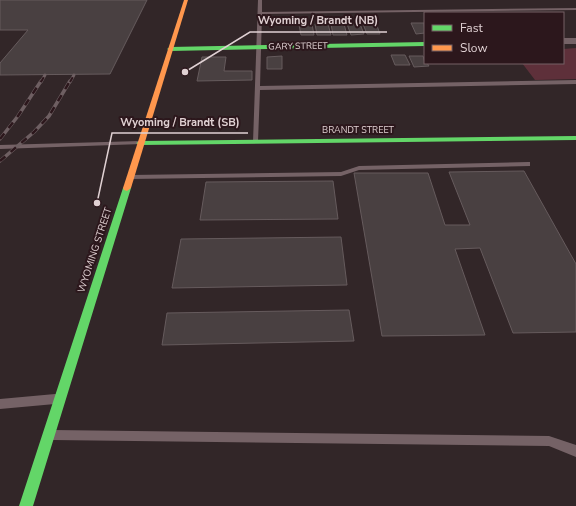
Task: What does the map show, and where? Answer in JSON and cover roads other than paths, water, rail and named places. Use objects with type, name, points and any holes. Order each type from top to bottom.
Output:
[{"type":"street","name":"WYOMING STREET","points":[[26,506],[186,0]]},
{"type":"street","points":[[564,41],[576,41]]},
{"type":"street","name":"GARY STREET","points":[[170,48],[424,44]]},
{"type":"street","name":"BRANDT STREET","points":[[140,143],[576,138]]},
{"type":"lane","points":[[255,141],[260,0]]},
{"type":"lane","points":[[260,13],[576,9]]},
{"type":"lane","points":[[257,88],[576,82]]},
{"type":"lane","points":[[0,147],[140,143]]},
{"type":"lane","points":[[130,177],[341,174],[360,168],[528,164]]},
{"type":"lane","points":[[0,404],[60,398]]},
{"type":"lane","points":[[48,435],[549,441],[576,451]]},
{"type":"railway","points":[[41,82],[45,75]]},
{"type":"railway","points":[[70,82],[74,75]]},
{"type":"railway","points":[[0,139],[18,116],[41,81]]},
{"type":"railway","points":[[0,161],[34,132],[49,116],[70,81]]},
{"type":"place","name":"Wyoming / Brandt (NB)","points":[[185,72]]},
{"type":"place","name":"Wyoming / Brandt (SB)","points":[[97,203]]}]
